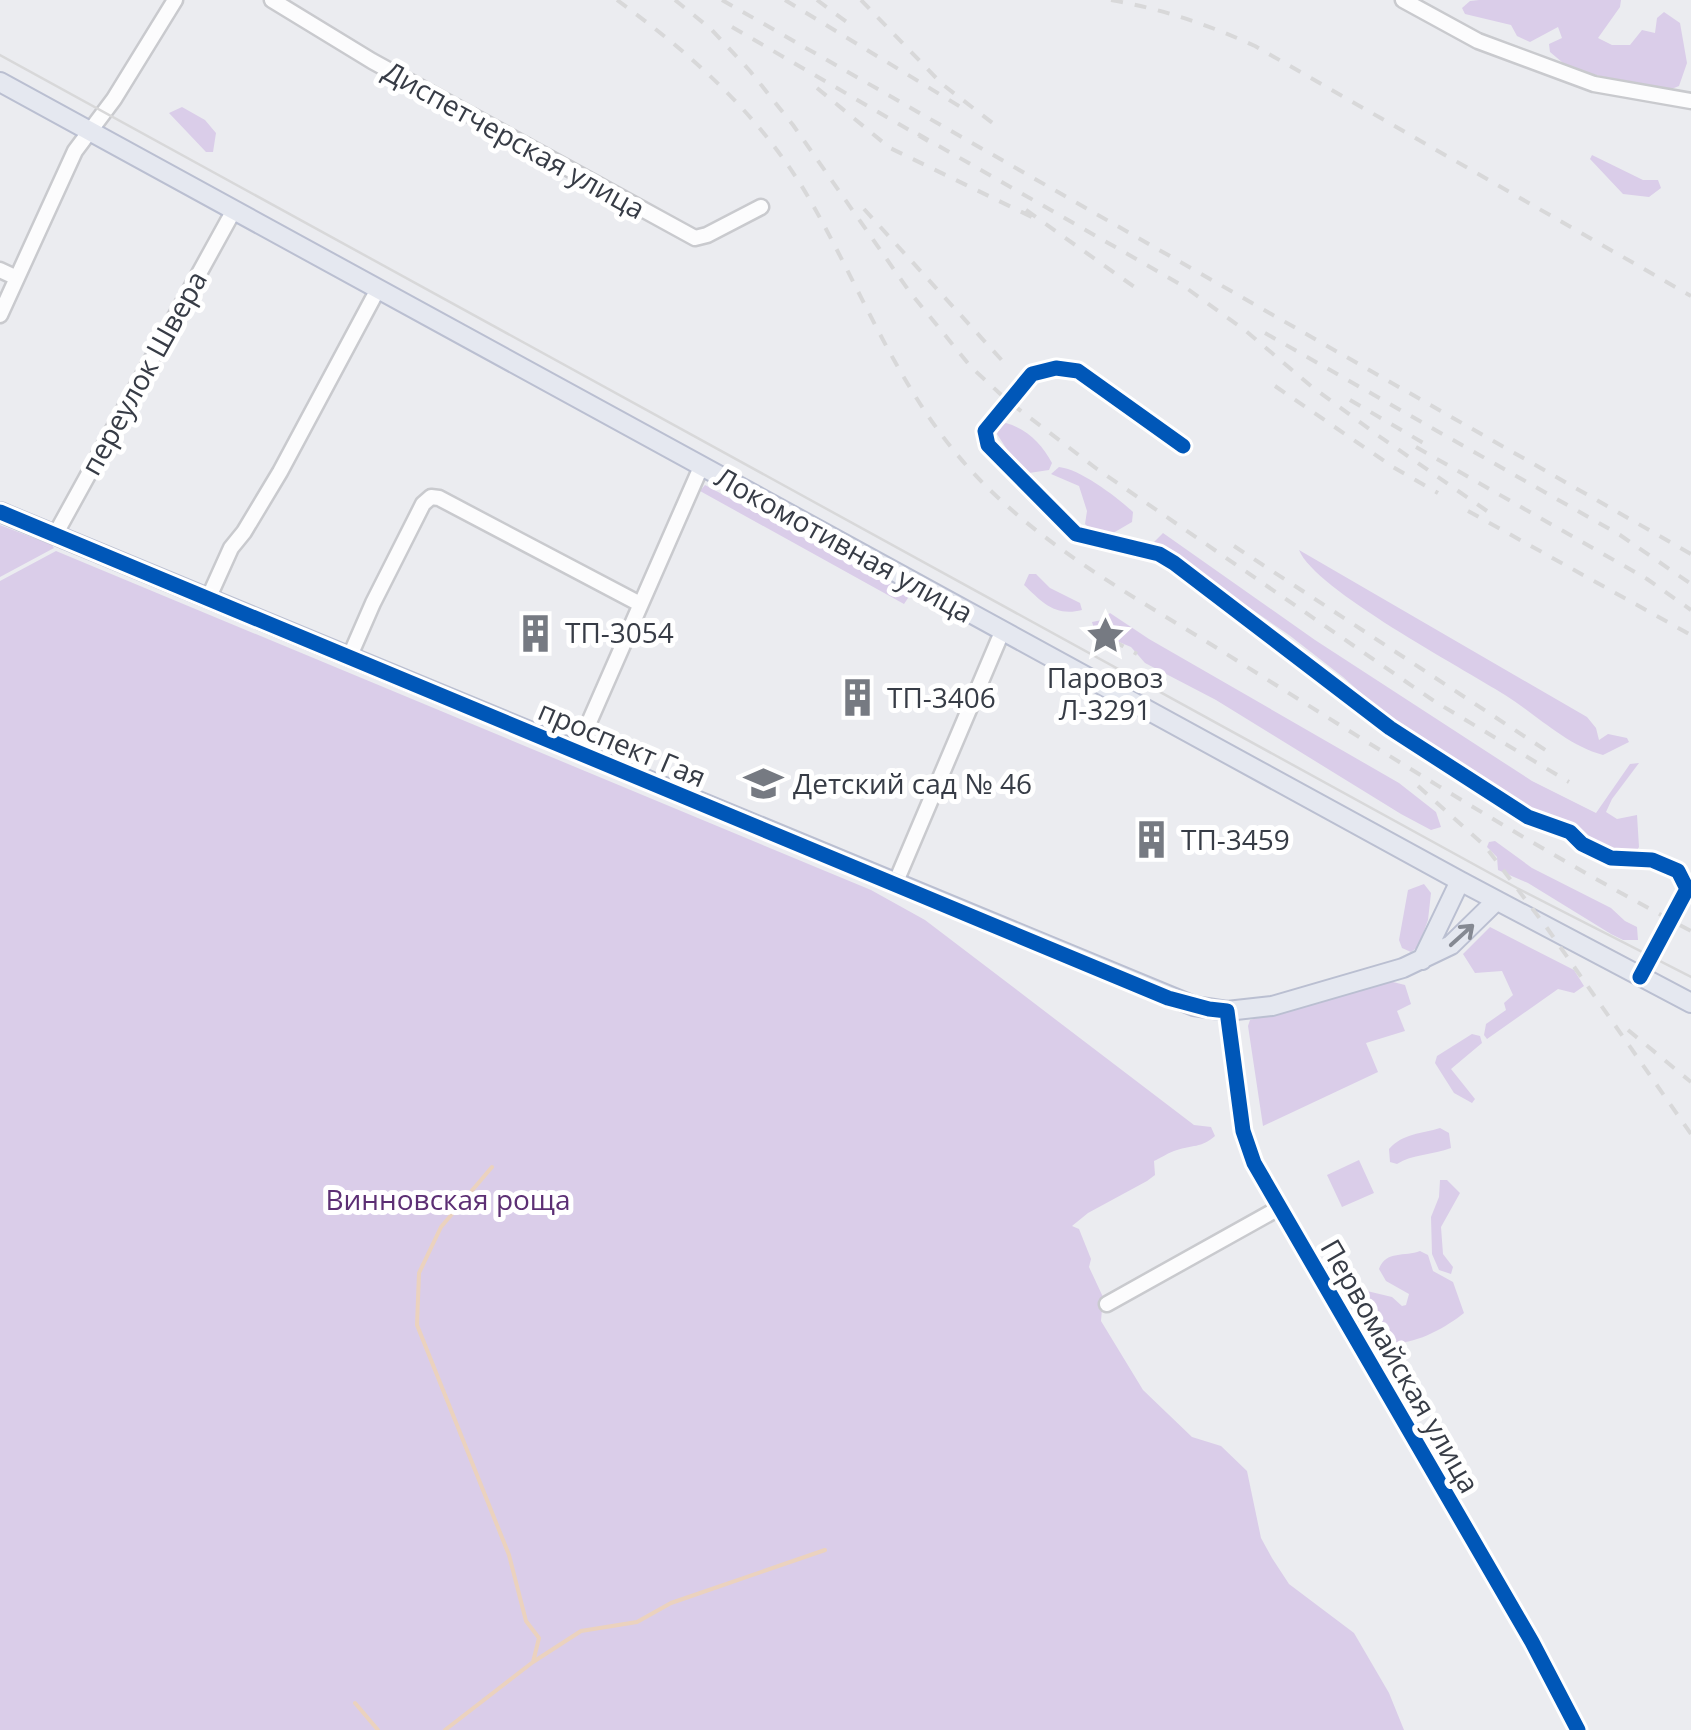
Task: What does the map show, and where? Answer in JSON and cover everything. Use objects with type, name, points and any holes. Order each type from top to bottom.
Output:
[{"type":"main road","name":"Локомотивная улица","points":[[0,82],[1460,882],[1691,1003]]},
{"type":"main road","name":"проспект Гая","points":[[0,512],[1168,998],[1209,1010],[1272,1006],[1422,960],[1450,945],[1496,901]]},
{"type":"main road","points":[[1422,960],[1460,882]]},
{"type":"street","points":[[0,314],[76,151],[175,0]]},
{"type":"street","name":"Диспетчерская улица","points":[[272,0],[372,61],[695,238],[761,207]]},
{"type":"street","points":[[1403,0],[1478,41],[1594,84],[1691,101]]},
{"type":"street","name":"переулок Швера","points":[[55,536],[234,210]]},
{"type":"street","points":[[0,270],[17,278]]},
{"type":"street","points":[[208,599],[231,548],[280,472],[378,289]]},
{"type":"street","points":[[1184,446],[1078,370],[1056,368],[1032,374],[986,431],[988,445],[1076,534],[1159,554],[1174,563],[1390,728],[1528,817],[1570,832],[1582,844],[1612,858],[1652,860],[1678,871],[1687,890],[1640,977]]},
{"type":"street","points":[[576,752],[701,467]]},
{"type":"street","points":[[350,658],[372,603],[423,504],[431,498],[439,498],[640,604]]},
{"type":"street","points":[[894,884],[1002,632]]},
{"type":"street","name":"Первомайская улица","points":[[1227,1011],[1244,1134],[1254,1162],[1532,1642],[1578,1730]]},
{"type":"street","points":[[1107,1304],[1279,1208]]},
{"type":"green space","points":[[1479,0],[1621,0],[1598,38],[1612,45],[1630,45],[1642,30],[1655,33],[1657,18],[1664,12],[1680,23],[1687,63],[1679,86],[1664,92],[1569,68],[1550,52],[1549,44],[1562,38],[1558,27],[1530,42],[1517,36],[1511,25],[1465,14],[1462,8]]},
{"type":"green space","points":[[182,107],[205,120],[216,133],[213,152],[206,152],[169,113]]},
{"type":"green space","points":[[1592,155],[1643,180],[1658,180],[1661,188],[1649,197],[1623,194],[1590,159]]},
{"type":"green space","points":[[1006,423],[1039,444],[1052,463],[1049,470],[1029,473],[1013,459],[997,434],[999,426]]},
{"type":"green space","points":[[1059,467],[1108,492],[1133,512],[1132,522],[1108,536],[1094,533],[1085,524],[1087,511],[1079,486],[1051,474]]},
{"type":"green space","points":[[705,485],[910,595],[904,604],[700,491]]},
{"type":"green space","points":[[0,525],[52,545],[54,548],[0,577]]},
{"type":"green space","points":[[1163,533],[1315,640],[1532,781],[1596,813],[1630,764],[1639,763],[1606,812],[1617,819],[1637,815],[1636,852],[1612,853],[1527,810],[1398,726],[1289,635],[1154,542]]},
{"type":"green space","points":[[1299,550],[1587,717],[1599,740],[1608,734],[1627,738],[1629,742],[1603,755],[1577,744],[1360,606],[1311,567]]},
{"type":"green space","name":"Винновская роща","points":[[56,551],[871,890],[925,920],[1194,1125],[1211,1127],[1215,1136],[1210,1140],[1154,1161],[1155,1175],[1072,1226],[1079,1229],[1091,1259],[1089,1267],[1103,1297],[1101,1321],[1143,1390],[1192,1437],[1221,1446],[1247,1471],[1261,1538],[1272,1558],[1289,1584],[1354,1633],[1389,1693],[1404,1730],[0,1730],[0,581]]},
{"type":"green space","points":[[1029,574],[1036,574],[1050,588],[1080,603],[1082,610],[1057,610],[1043,602],[1024,585]]},
{"type":"green space","points":[[1110,613],[1399,783],[1436,812],[1441,827],[1431,830],[1401,814],[1216,700],[1145,663],[1131,647],[1095,632],[1092,622]]},
{"type":"green space","points":[[1495,841],[1532,868],[1611,908],[1637,927],[1638,940],[1623,940],[1611,934],[1528,883],[1498,870],[1497,857],[1487,847]]},
{"type":"green space","points":[[1424,884],[1431,893],[1428,920],[1418,947],[1411,952],[1402,948],[1399,940],[1408,890]]},
{"type":"green space","points":[[1490,927],[1574,970],[1584,986],[1574,993],[1558,989],[1487,1039],[1486,1024],[1506,1010],[1504,1003],[1513,995],[1502,971],[1475,973],[1463,954]]},
{"type":"green space","points":[[1389,981],[1405,985],[1411,1004],[1397,1011],[1405,1031],[1366,1043],[1378,1072],[1263,1126],[1250,1020]]},
{"type":"green space","points":[[1472,1034],[1480,1036],[1482,1043],[1451,1069],[1475,1099],[1472,1103],[1454,1093],[1435,1063],[1437,1056]]},
{"type":"green space","points":[[1440,1128],[1449,1133],[1451,1148],[1397,1164],[1390,1162],[1389,1149],[1394,1144]]},
{"type":"green space","points":[[1359,1160],[1374,1193],[1342,1207],[1327,1175]]},
{"type":"green space","points":[[1440,1180],[1447,1180],[1460,1193],[1441,1227],[1443,1254],[1453,1267],[1451,1274],[1439,1270],[1432,1254],[1431,1217],[1439,1197]]},
{"type":"green space","points":[[1420,1251],[1428,1255],[1433,1271],[1453,1282],[1464,1313],[1413,1340],[1380,1341],[1359,1304],[1359,1295],[1367,1291],[1406,1305],[1409,1294],[1386,1281],[1379,1269],[1386,1259]]},
{"type":"waterway","points":[[445,1730],[533,1662],[539,1638],[526,1621],[509,1555],[417,1325],[419,1273],[441,1227],[492,1167]]},
{"type":"waterway","points":[[533,1662],[581,1631],[637,1622],[671,1603],[825,1550]]},
{"type":"waterway","points":[[355,1703],[378,1730]]},
{"type":"tram line","points":[[0,55],[1517,888],[1691,977]]},
{"type":"railway","points":[[617,0],[699,66],[770,142],[810,200],[921,404],[967,466],[1027,523],[1130,595],[1404,765],[1691,931]]},
{"type":"railway","points":[[675,0],[711,29],[750,71],[793,125],[909,291],[971,367],[1008,401],[1097,469],[1434,701],[1569,782]]},
{"type":"railway","points":[[722,0],[1691,554]]},
{"type":"railway","points":[[785,0],[964,109]]},
{"type":"railway","points":[[817,0],[848,23]]},
{"type":"railway","points":[[861,0],[942,84],[999,128]]},
{"type":"railway","points":[[1111,0],[1184,18],[1255,46],[1691,296]]},
{"type":"railway","points":[[732,27],[928,141]]},
{"type":"railway","points":[[817,88],[890,148],[1034,218]]},
{"type":"railway","points":[[918,134],[1185,287],[1246,331],[1311,386],[1487,511]]},
{"type":"railway","points":[[864,209],[1008,367]]},
{"type":"railway","points":[[1026,210],[1140,291]]},
{"type":"railway","points":[[1265,333],[1620,535],[1691,584]]},
{"type":"railway","points":[[1275,386],[1438,493]]},
{"type":"railway","points":[[1350,400],[1432,448]]},
{"type":"railway","points":[[1416,447],[1647,579],[1691,610]]},
{"type":"railway","points":[[1468,511],[1691,635]]},
{"type":"railway","points":[[1234,546],[1553,755]]},
{"type":"railway","points":[[1092,629],[1137,654]]},
{"type":"railway","points":[[1418,786],[1485,846],[1691,1134]]},
{"type":"railway","points":[[1628,1030],[1691,1082]]},
{"type":"cycle path","points":[[1183,446],[1078,371],[1056,368],[1032,374],[985,431],[988,445],[1076,534],[1159,554],[1174,563],[1390,728],[1528,817],[1570,832],[1582,844],[1611,858],[1652,860],[1678,871],[1687,889],[1640,977]]},
{"type":"cycle path","points":[[0,512],[1168,998],[1227,1011],[1243,1131],[1254,1163],[1532,1642],[1578,1730]]},
{"type":"place","name":"ТП-3054","points":[[535,633]]},
{"type":"place","name":"Паровоз Л-3291","points":[[1105,636]]},
{"type":"place","name":"ТП-3406","points":[[857,698]]},
{"type":"place","name":"Детский сад № 46","points":[[763,784]]},
{"type":"place","name":"ТП-3459","points":[[1151,840]]}]
